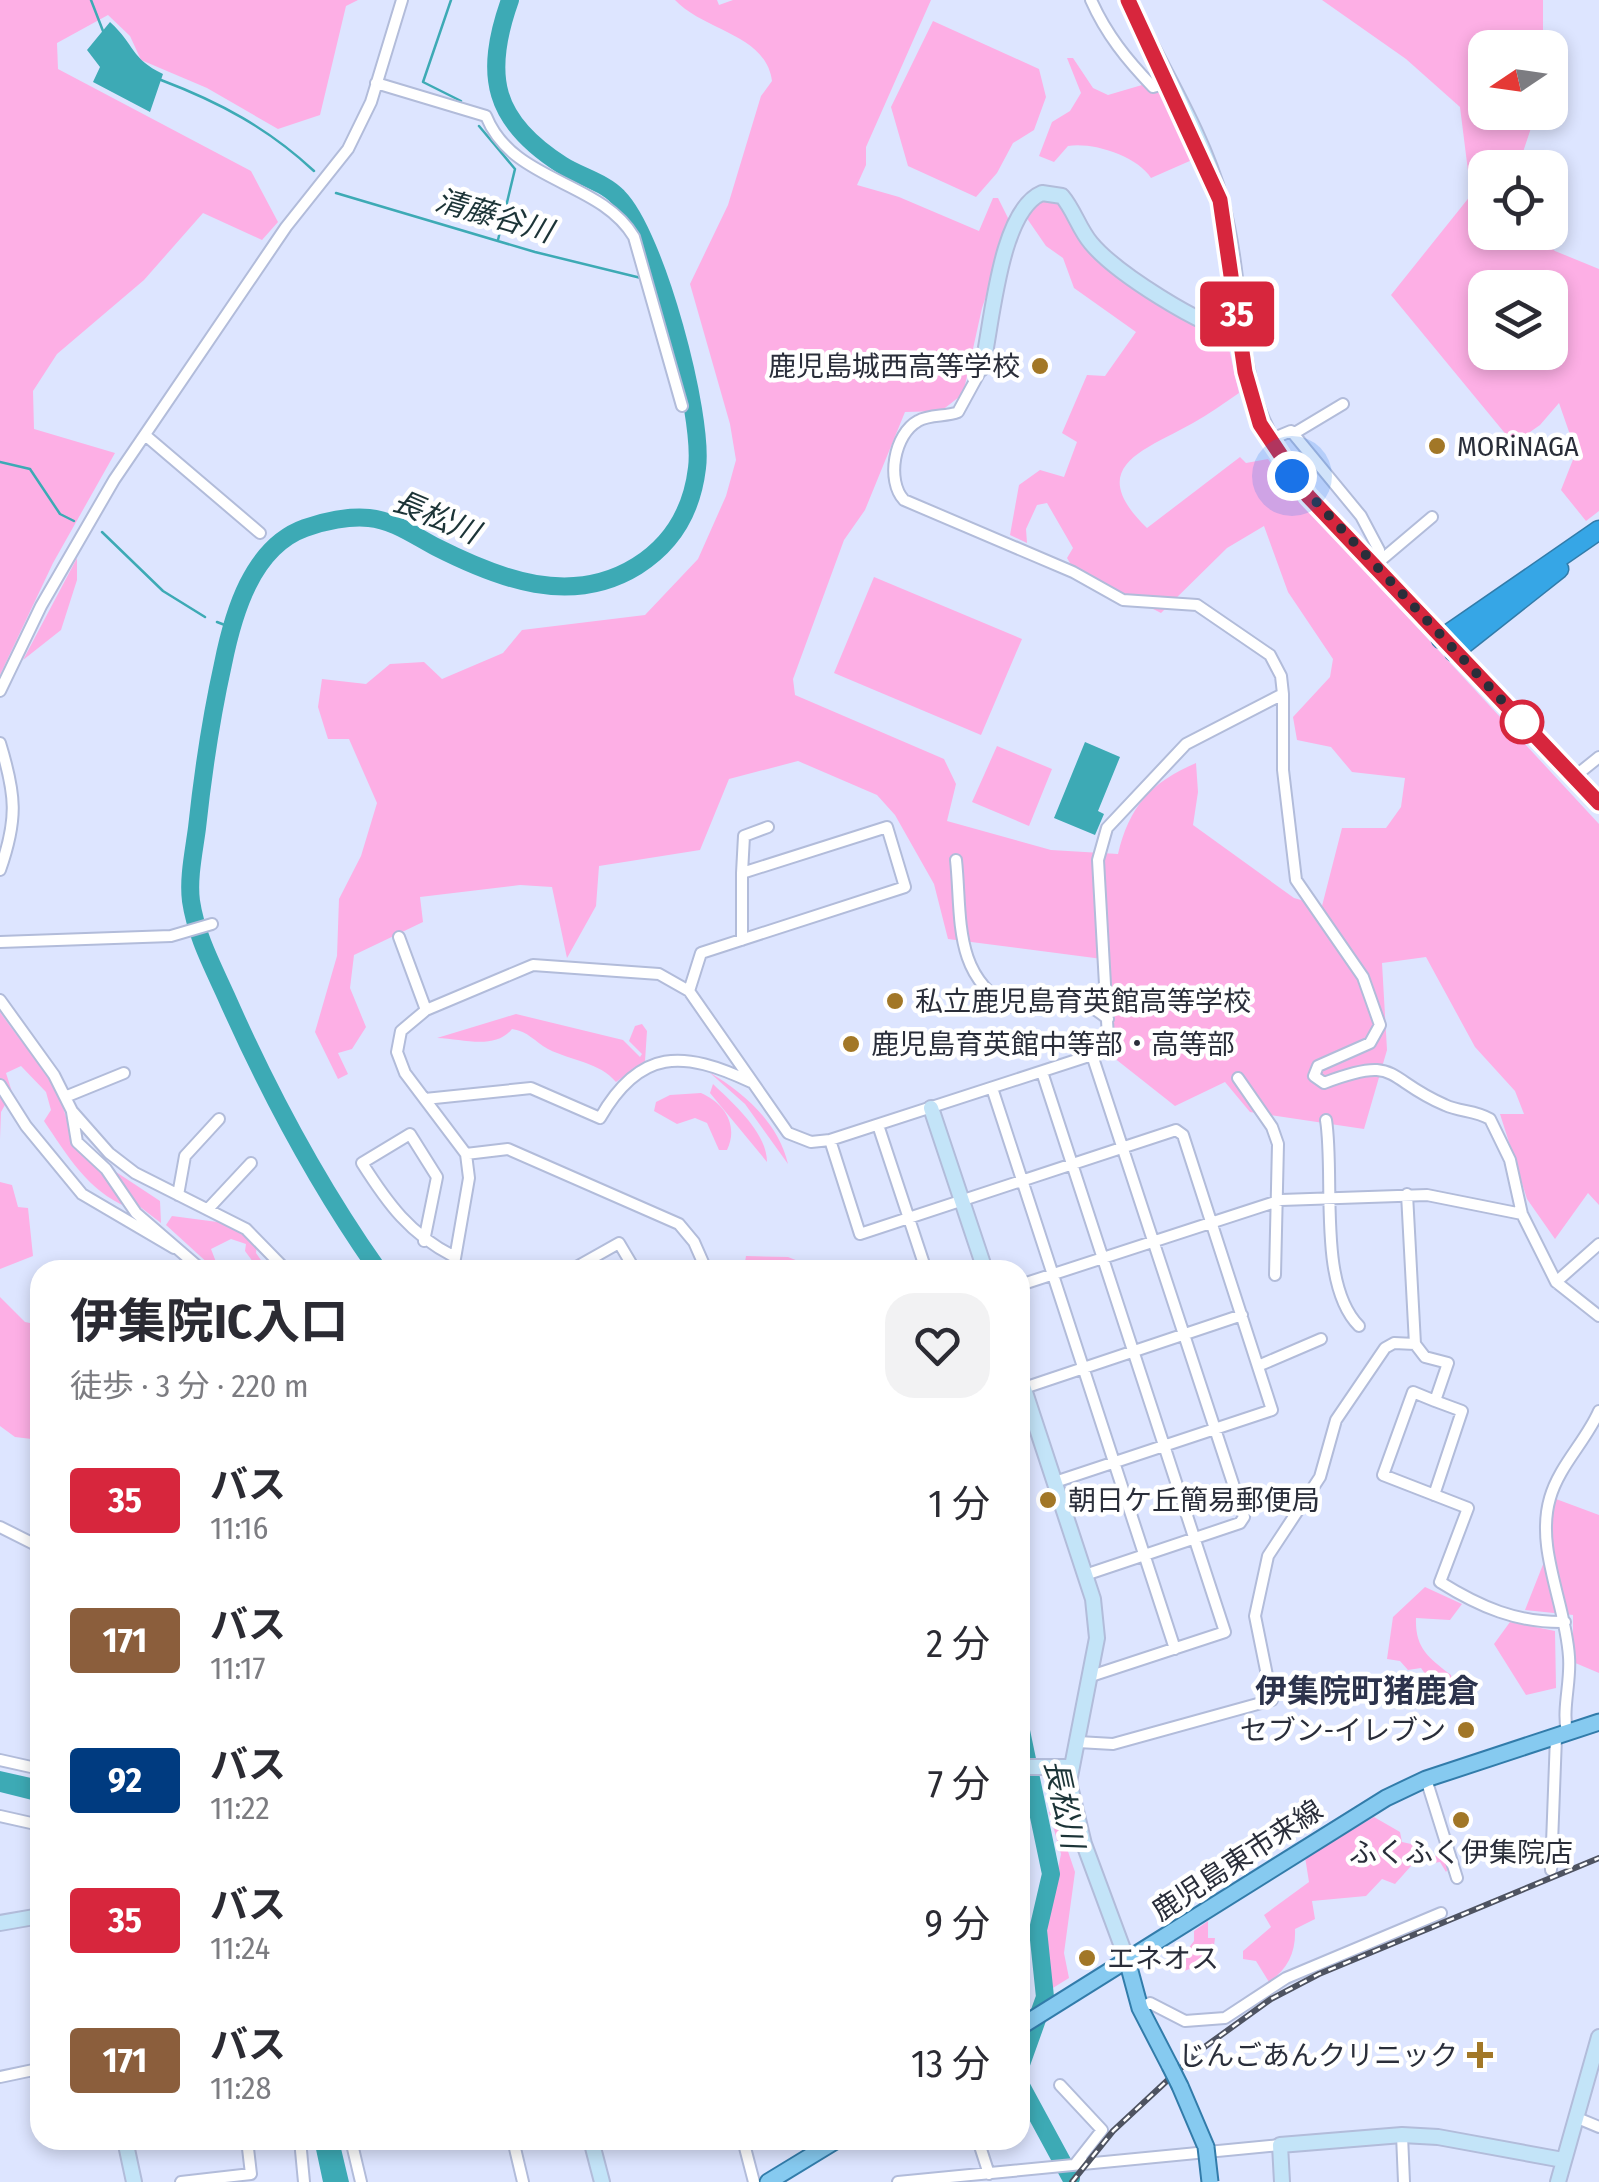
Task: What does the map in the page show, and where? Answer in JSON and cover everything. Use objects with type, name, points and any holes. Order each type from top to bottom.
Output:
[{"type":"highway","points":[[1448,645],[1599,531]]},
{"type":"main road","name":"鹿児島東市来線","points":[[1030,2020],[1348,1818],[1426,1779],[1599,1722]]},
{"type":"main road","points":[[1127,1960],[1140,2008],[1206,2148],[1210,2182]]},
{"type":"main road","points":[[768,2182],[821,2150]]},
{"type":"street","points":[[0,691],[41,606],[145,435],[286,227],[348,148],[376,83],[402,0]]},
{"type":"street","points":[[1091,0],[1110,36],[1134,67],[1153,87],[1168,83]]},
{"type":"street","points":[[1128,0],[1220,200],[1239,334],[1254,408],[1268,441],[1308,496],[1599,803]]},
{"type":"street","points":[[376,83],[486,116],[505,146],[532,168],[622,216],[645,273],[682,406]]},
{"type":"street","points":[[1239,334],[1212,326],[1111,262],[1090,242],[1062,196],[1042,192],[1025,204],[1000,272],[982,368],[958,412],[920,419],[910,429],[892,472],[897,492],[1123,600],[1197,605],[1270,655],[1281,676],[1284,694],[1283,770],[1296,880],[1362,977],[1380,1025],[1370,1043],[1318,1066],[1314,1076],[1324,1083],[1356,1070],[1390,1070],[1441,1104],[1490,1119],[1510,1160],[1522,1214],[1556,1282],[1599,1316]]},
{"type":"street","points":[[1268,441],[1293,434],[1343,404]]},
{"type":"street","points":[[1293,434],[1361,516],[1379,550],[1371,563]]},
{"type":"street","points":[[145,435],[260,532]]},
{"type":"street","points":[[1371,563],[1432,517]]},
{"type":"street","points":[[453,1260],[469,1178],[466,1154],[400,1062],[397,1042],[401,1030],[426,1010],[533,965],[659,974],[689,992],[788,1134],[812,1142],[878,1125],[1103,1051],[1108,1019],[1098,860],[1107,828],[1186,744],[1284,694]]},
{"type":"street","points":[[0,744],[14,790],[14,806],[0,870]]},
{"type":"street","points":[[1574,777],[1599,757]]},
{"type":"street","points":[[742,940],[744,836],[768,827]]},
{"type":"street","points":[[689,992],[701,953],[905,887],[887,827],[742,872]]},
{"type":"street","points":[[956,860],[960,940],[966,958],[986,988],[1011,1007],[1066,994],[1082,998],[1108,1019]]},
{"type":"street","points":[[0,942],[175,935],[210,924]]},
{"type":"street","points":[[398,937],[426,1010]]},
{"type":"street","points":[[0,1000],[72,1110],[102,1146],[135,1174],[246,1229],[276,1260]]},
{"type":"street","points":[[1086,1575],[1240,1523],[1244,1517],[1092,1055]]},
{"type":"street","points":[[425,1099],[531,1088],[600,1118],[619,1086],[650,1063],[710,1063],[752,1082]]},
{"type":"street","points":[[1042,1072],[1226,1632],[1091,1676]]},
{"type":"street","points":[[65,1097],[124,1073]]},
{"type":"street","points":[[1238,1078],[1272,1127],[1278,1144],[1275,1275]]},
{"type":"street","points":[[0,1086],[26,1126],[82,1194],[189,1260]]},
{"type":"street","points":[[992,1088],[1176,1649]]},
{"type":"street","points":[[931,1108],[982,1260]]},
{"type":"street","points":[[72,1110],[77,1142],[106,1170],[136,1213],[161,1230],[174,1248]]},
{"type":"street","points":[[178,1195],[185,1156],[219,1120]]},
{"type":"street","points":[[1326,1120],[1335,1278],[1348,1315],[1358,1326]]},
{"type":"street","points":[[878,1125],[923,1260]]},
{"type":"street","points":[[830,1140],[860,1234],[1176,1130],[1183,1135],[1272,1410],[1055,1482]]},
{"type":"street","points":[[424,1241],[437,1177],[410,1134],[362,1164],[392,1210],[424,1241],[453,1256]]},
{"type":"street","points":[[466,1154],[508,1148],[679,1224],[701,1260]]},
{"type":"street","points":[[208,1209],[250,1163]]},
{"type":"street","points":[[1030,1282],[1277,1202],[1407,1194],[1522,1214]]},
{"type":"street","points":[[1407,1194],[1415,1344],[1425,1357],[1448,1363],[1435,1401]]},
{"type":"street","points":[[589,1260],[620,1243],[629,1260]]},
{"type":"street","points":[[1556,1282],[1599,1244]]},
{"type":"street","points":[[1030,1381],[1084,1368],[1242,1316]]},
{"type":"street","points":[[1258,1366],[1321,1338]]},
{"type":"street","points":[[1078,1742],[1114,1744],[1272,1700],[1255,1616],[1268,1556],[1320,1478],[1336,1420],[1385,1348],[1394,1343],[1415,1344]]},
{"type":"street","points":[[1434,1495],[1462,1411],[1413,1392],[1383,1475],[1434,1495],[1468,1508],[1440,1582],[1482,1606],[1532,1622],[1565,1622]]},
{"type":"street","points":[[1030,1407],[1086,1575],[1098,1624],[1078,1742],[1069,1768],[1080,1833],[1127,1960]]},
{"type":"street","points":[[1550,1870],[1569,1668],[1565,1622],[1544,1535],[1546,1511],[1557,1480],[1593,1438],[1599,1411]]},
{"type":"street","points":[[0,1527],[30,1542]]},
{"type":"street","points":[[0,1760],[30,1768]]},
{"type":"street","points":[[1030,1765],[1069,1768]]},
{"type":"street","points":[[1426,1779],[1457,1878]]},
{"type":"street","points":[[0,1816],[30,1823]]},
{"type":"street","points":[[1140,2008],[1150,2003],[1186,2022],[1224,2018],[1286,1978],[1441,1913]]},
{"type":"street","points":[[0,1922],[30,1918]]},
{"type":"street","points":[[1558,2182],[1599,2038]]},
{"type":"street","points":[[0,2077],[30,2070]]},
{"type":"street","points":[[1060,2084],[1102,2130],[1075,2164]]},
{"type":"street","points":[[1575,2117],[1599,2127]]},
{"type":"street","points":[[898,2182],[1402,2135],[1499,2146],[1564,2160]]},
{"type":"street","points":[[1402,2135],[1404,2182]]},
{"type":"street","points":[[1280,2146],[1282,2182]]},
{"type":"street","points":[[127,2150],[134,2182]]},
{"type":"street","points":[[181,2182],[251,2174],[248,2150]]},
{"type":"street","points":[[301,2150],[304,2182]]},
{"type":"street","points":[[354,2150],[362,2182]]},
{"type":"street","points":[[515,2150],[523,2182]]},
{"type":"street","points":[[594,2150],[602,2182]]},
{"type":"street","points":[[746,2150],[754,2182]]},
{"type":"street","points":[[981,2150],[989,2174]]},
{"type":"shaded area","points":[[0,0],[358,0],[346,6],[320,115],[278,129],[207,88],[141,60],[130,36],[108,15],[57,43],[58,69],[251,171],[278,222],[262,240],[203,213],[144,280],[57,354],[33,391],[34,429],[115,453],[53,563],[0,675]]},
{"type":"shaded area","points":[[675,0],[717,0],[719,5],[733,0],[931,0],[866,147],[866,165],[857,185],[899,197],[979,231],[993,198],[998,198],[1011,224],[982,308],[963,394],[941,411],[905,412],[865,510],[844,540],[793,679],[795,695],[944,759],[956,784],[947,821],[1051,850],[1118,854],[1128,823],[1144,798],[1166,779],[1196,763],[1198,792],[1193,825],[1294,898],[1322,906],[1342,828],[1386,828],[1401,807],[1405,778],[1352,772],[1331,747],[1297,740],[1293,717],[1330,677],[1333,659],[1288,592],[1264,526],[1227,548],[1161,613],[1073,568],[1067,558],[1073,548],[1047,503],[1037,505],[1026,529],[1027,543],[1010,535],[1019,485],[1040,470],[1064,477],[1077,442],[1062,433],[1087,375],[1105,376],[1136,332],[1074,288],[1063,258],[1046,246],[1026,217],[1042,200],[1058,203],[1163,302],[1227,340],[1239,393],[1140,452],[1121,475],[1121,490],[1129,507],[1147,528],[1240,457],[1246,463],[1268,459],[1290,490],[1599,824],[1599,1205],[1588,1193],[1555,1239],[1527,1199],[1500,1114],[1524,1114],[1515,1091],[1475,1047],[1426,957],[1382,963],[1387,1050],[1364,1129],[1250,1112],[1225,1082],[1175,1106],[1113,1057],[1110,960],[948,939],[934,884],[895,815],[877,795],[798,761],[729,779],[700,850],[599,866],[596,906],[567,958],[552,887],[520,885],[420,897],[423,922],[354,955],[350,988],[366,1027],[352,1049],[338,1053],[348,1074],[338,1079],[315,1032],[337,956],[339,899],[361,856],[377,803],[349,739],[328,739],[318,707],[322,679],[366,684],[390,664],[424,662],[442,679],[503,653],[522,630],[645,615],[698,559],[726,496],[736,460],[730,424],[690,284],[728,205],[761,96],[772,81],[758,53]]},
{"type":"shaded area","points":[[1322,0],[1543,0],[1543,30],[1468,30],[1468,130],[1530,130],[1524,150],[1468,150],[1468,171],[1460,107],[1406,59]]},
{"type":"shaded area","points":[[933,21],[1039,69],[1046,97],[1034,130],[1013,143],[997,173],[976,197],[908,166],[891,107]]},
{"type":"shaded area","points":[[110,22],[139,57],[163,74],[150,112],[93,82],[100,67],[87,50]]},
{"type":"shaded area","points":[[1067,58],[1073,58],[1093,88],[1108,95],[1142,85],[1150,92],[1160,90],[1192,160],[1151,178],[1136,163],[1102,149],[1068,146],[1054,162],[1039,156],[1052,122],[1070,111],[1081,93]]},
{"type":"shaded area","points":[[1468,199],[1468,250],[1554,250],[1599,269],[1599,511],[1586,521],[1561,490],[1576,452],[1559,403],[1540,425],[1520,439],[1508,437],[1391,295]]},
{"type":"shaded area","points":[[77,558],[77,580],[61,630],[23,660]]},
{"type":"shaded area","points":[[874,577],[1022,639],[981,735],[834,673]]},
{"type":"shaded area","points":[[1085,742],[1120,757],[1098,811],[1104,814],[1095,835],[1054,818]]},
{"type":"shaded area","points":[[997,746],[1052,769],[1029,826],[972,802]]},
{"type":"shaded area","points":[[0,1012],[55,1089],[72,1146],[106,1175],[127,1207],[101,1192],[70,1159],[44,1121],[51,1110],[46,1092],[21,1066],[6,1073],[12,1092],[1,1112],[0,1139]]},
{"type":"shaded area","points":[[516,1014],[623,1040],[640,1057],[642,1054],[629,1041],[635,1026],[642,1024],[647,1031],[645,1061],[616,1082],[602,1070],[548,1049],[518,1030],[512,1029],[488,1041],[437,1038]]},
{"type":"shaded area","points":[[709,1072],[758,1110],[776,1135],[788,1164],[745,1104]]},
{"type":"shaded area","points":[[713,1084],[762,1140],[767,1162],[710,1093]]},
{"type":"shaded area","points":[[701,1093],[727,1116],[731,1132],[727,1150],[719,1150],[707,1123],[695,1118],[677,1124],[654,1111],[656,1102],[670,1095]]},
{"type":"shaded area","points":[[110,1168],[160,1201],[161,1223],[135,1203]]},
{"type":"shaded area","points":[[0,1182],[12,1185],[18,1207],[28,1208],[33,1256],[0,1269]]},
{"type":"shaded area","points":[[172,1216],[225,1223],[257,1244],[256,1253],[261,1260],[252,1260],[245,1251],[246,1244],[231,1239],[211,1249],[215,1260],[204,1260],[166,1225]]},
{"type":"shaded area","points":[[746,1256],[796,1260],[745,1260]]},
{"type":"shaded area","points":[[0,1297],[30,1323],[30,1439],[15,1437],[0,1426]]},
{"type":"shaded area","points":[[1556,1499],[1599,1515],[1599,1673],[1573,1662],[1573,1615],[1525,1610],[1544,1562],[1550,1513]]},
{"type":"shaded area","points":[[1425,1587],[1462,1604],[1450,1620],[1416,1618],[1421,1644],[1451,1675],[1453,1688],[1436,1690],[1421,1668],[1408,1670],[1400,1661],[1387,1659],[1393,1617]]},
{"type":"shaded area","points":[[1510,1622],[1555,1631],[1556,1688],[1526,1695],[1494,1644]]},
{"type":"shaded area","points":[[0,1771],[30,1778],[30,1800],[0,1792]]},
{"type":"shaded area","points":[[1054,1810],[1075,1872],[1064,1953],[1069,1978],[1048,1991],[1047,1923],[1061,1854],[1049,1812]]},
{"type":"shaded area","points":[[1374,1817],[1400,1832],[1402,1842],[1420,1846],[1424,1857],[1445,1855],[1450,1866],[1446,1872],[1440,1862],[1411,1866],[1395,1884],[1382,1879],[1366,1896],[1312,1901],[1315,1919],[1295,1929],[1290,1959],[1269,1982],[1256,1961],[1243,1959],[1243,1951],[1271,1927],[1264,1915],[1309,1882],[1305,1857]]},
{"type":"shaded area","points":[[1208,1921],[1208,1938],[1215,1938],[1212,1961],[1184,1971],[1178,1962],[1194,1941],[1194,1931]]},
{"type":"shaded area","points":[[316,2150],[341,2150],[349,2182],[323,2182]]},
{"type":"waterway","name":"清藤谷川","points":[[91,0],[103,31]]},
{"type":"waterway","points":[[451,0],[423,82],[461,101]]},
{"type":"waterway","name":"長松川","points":[[371,1260],[335,1205],[277,1102],[210,961],[193,914],[191,874],[205,766],[223,664],[239,604],[258,566],[287,537],[312,525],[353,518],[387,522],[460,559],[535,584],[587,585],[612,578],[637,566],[670,536],[685,512],[697,468],[693,409],[685,369],[662,285],[633,217],[612,192],[539,148],[521,131],[500,94],[497,52],[510,0]]},
{"type":"waterway","name":"清藤谷川","points":[[161,80],[242,118],[314,171]]},
{"type":"waterway","points":[[479,126],[515,169],[498,240]]},
{"type":"waterway","name":"清藤谷川","points":[[336,193],[535,252],[641,278]]},
{"type":"waterway","points":[[0,462],[30,469],[60,514],[74,521]]},
{"type":"waterway","points":[[102,532],[163,591],[205,617]]},
{"type":"waterway","points":[[217,622],[230,627]]},
{"type":"waterway","name":"長松川","points":[[1030,1774],[1051,1874],[1038,1930],[1045,1997],[1030,2039]]},
{"type":"waterway","name":"長松川","points":[[1030,2102],[1071,2178]]},
{"type":"railway","points":[[1072,2182],[1113,2131],[1199,2051],[1271,1999],[1319,1974],[1599,1858]]},
{"type":"bus line","name":"35","points":[[1128,0],[1209,168],[1220,200],[1230,244],[1245,372],[1268,441],[1308,496],[1599,803]]},
{"type":"place","name":"鹿児島城西高等学校","points":[[1040,366]]},
{"type":"place","name":"MORiNAGA","points":[[1437,446]]},
{"type":"place","name":"私立鹿児島育英館高等学校","points":[[895,1001]]},
{"type":"place","name":"鹿児島育英館中等部・高等部","points":[[851,1044]]},
{"type":"place","name":"朝日ケ丘簡易郵便局","points":[[1048,1500]]},
{"type":"place","name":"セブン-イレブン","points":[[1466,1730]]},
{"type":"place","name":"ふくふく伊集院店","points":[[1461,1820]]},
{"type":"place","name":"エネオス","points":[[1087,1958]]},
{"type":"place","name":"じんごあんクリニック","points":[[1480,2055]]},
{"type":"district","name":"伊集院町猪鹿倉","points":[[1367,1691]]},
{"type":"route","points":[[1292,476],[1522,722]]}]
